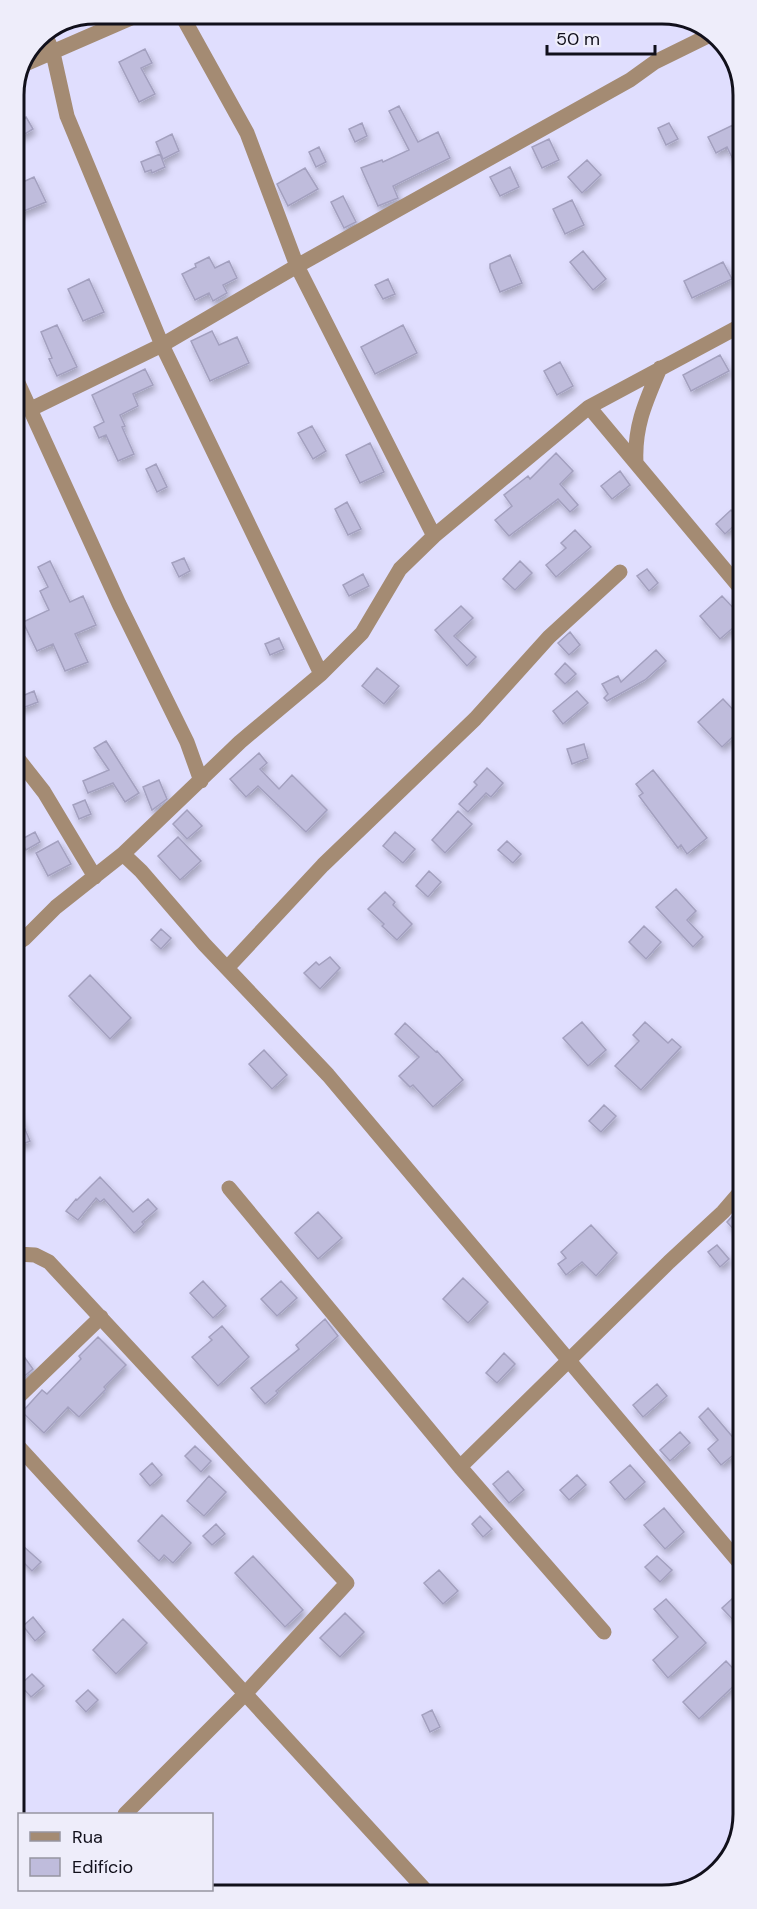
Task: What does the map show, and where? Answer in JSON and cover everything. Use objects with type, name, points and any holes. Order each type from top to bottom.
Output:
[{"type":"street","points":[[33,61],[118,24]]},
{"type":"street","points":[[187,24],[247,133],[297,266],[434,536]]},
{"type":"street","points":[[29,410],[162,345],[297,266],[630,80],[655,62],[704,38]]},
{"type":"street","points":[[48,42],[67,116],[162,345],[321,674]]},
{"type":"street","points":[[24,939],[56,907],[123,854],[201,782],[240,742],[321,674],[362,633],[400,568],[434,536],[589,407],[733,330]]},
{"type":"street","points":[[636,463],[635,443],[642,410],[660,368]]},
{"type":"street","points":[[24,398],[119,604],[187,742],[201,782]]},
{"type":"street","points":[[589,407],[733,579]]},
{"type":"street","points":[[228,967],[323,865],[475,719],[549,637],[620,572]]},
{"type":"street","points":[[24,766],[44,792],[95,877]]},
{"type":"street","points":[[123,854],[141,871],[204,944],[328,1075],[733,1555]]},
{"type":"street","points":[[229,1188],[460,1467],[604,1632]]},
{"type":"street","points":[[460,1467],[733,1200]]},
{"type":"street","points":[[24,1254],[34,1255],[49,1262],[347,1583],[244,1695],[126,1813]]},
{"type":"street","points":[[24,1391],[101,1317]]},
{"type":"street","points":[[24,1453],[421,1885]]},
{"type":"building","points":[[145,49],[152,63],[141,68],[155,94],[139,102],[119,62]]},
{"type":"building","points":[[399,106],[418,142],[438,132],[450,158],[393,186],[398,198],[378,206],[361,168],[382,160],[383,162],[409,150],[389,111]]},
{"type":"building","points":[[26,117],[33,129],[24,135],[24,118]]},
{"type":"building","points":[[362,123],[367,136],[355,142],[349,129]]},
{"type":"building","points":[[669,123],[678,139],[666,145],[658,128]]},
{"type":"building","points":[[733,125],[733,159],[727,147],[716,153],[708,137]]},
{"type":"building","points":[[172,134],[179,151],[163,159],[156,142]]},
{"type":"building","points":[[549,139],[559,160],[542,168],[532,147]]},
{"type":"building","points":[[319,147],[326,162],[316,167],[309,152]]},
{"type":"building","points":[[160,154],[165,167],[152,173],[151,170],[145,172],[141,162]]},
{"type":"building","points":[[587,160],[601,175],[582,193],[568,177]]},
{"type":"building","points":[[510,167],[519,187],[500,196],[490,177]]},
{"type":"building","points":[[305,168],[318,189],[288,206],[277,184]]},
{"type":"building","points":[[34,177],[46,202],[24,211],[24,182]]},
{"type":"building","points":[[343,196],[356,222],[344,228],[331,202]]},
{"type":"building","points":[[572,200],[584,225],[565,234],[553,209]]},
{"type":"building","points":[[583,251],[606,279],[593,290],[570,262]]},
{"type":"building","points":[[510,255],[522,283],[500,292],[490,264]]},
{"type":"building","points":[[209,257],[215,268],[229,261],[237,278],[223,285],[227,293],[213,301],[209,293],[195,300],[182,274]]},
{"type":"building","points":[[723,262],[732,279],[692,298],[684,281]]},
{"type":"building","points":[[89,279],[104,312],[83,321],[68,289]]},
{"type":"building","points":[[388,279],[395,294],[383,299],[375,285]]},
{"type":"building","points":[[57,325],[77,367],[57,376],[41,332]]},
{"type":"building","points":[[403,325],[417,353],[375,374],[361,347]]},
{"type":"building","points":[[212,331],[219,345],[237,337],[249,363],[210,381],[191,341]]},
{"type":"building","points":[[720,355],[729,371],[691,391],[683,375]]},
{"type":"building","points":[[560,362],[573,386],[557,395],[544,371]]},
{"type":"building","points":[[145,369],[153,385],[133,394],[138,406],[120,415],[125,426],[122,427],[134,454],[118,461],[106,435],[99,438],[94,427],[104,422],[92,395]]},
{"type":"building","points":[[312,426],[326,451],[313,459],[298,433]]},
{"type":"building","points":[[370,443],[384,472],[360,483],[346,455]]},
{"type":"building","points":[[556,453],[573,471],[560,484],[578,505],[570,512],[558,499],[509,536],[495,520],[512,506],[504,495],[528,476],[530,479]]},
{"type":"building","points":[[156,464],[167,487],[157,492],[146,469]]},
{"type":"building","points":[[620,471],[630,485],[612,499],[601,486]]},
{"type":"building","points":[[347,502],[361,529],[348,535],[335,509]]},
{"type":"building","points":[[731,510],[733,512],[733,527],[725,534],[716,524]]},
{"type":"building","points":[[575,530],[591,547],[556,577],[546,565],[566,548],[561,543]]},
{"type":"building","points":[[184,558],[190,571],[179,577],[172,563]]},
{"type":"building","points":[[50,561],[70,602],[83,596],[96,625],[75,634],[88,662],[65,671],[53,644],[37,651],[24,624],[24,622],[49,610],[40,591],[48,587],[38,567]]},
{"type":"building","points":[[520,561],[532,573],[515,590],[503,579]]},
{"type":"building","points":[[647,569],[658,583],[649,591],[637,576]]},
{"type":"building","points":[[363,574],[369,586],[349,596],[343,585]]},
{"type":"building","points":[[722,596],[733,608],[733,628],[720,639],[700,616]]},
{"type":"building","points":[[461,606],[473,618],[454,636],[476,657],[467,666],[435,630]]},
{"type":"building","points":[[570,632],[580,645],[569,655],[558,643]]},
{"type":"building","points":[[279,638],[284,649],[270,655],[265,644]]},
{"type":"building","points":[[656,650],[666,661],[645,680],[607,701],[604,698],[608,694],[602,684],[618,676],[621,682]]},
{"type":"building","points":[[565,663],[576,674],[565,684],[555,674]]},
{"type":"building","points":[[377,668],[399,686],[384,704],[362,686]]},
{"type":"building","points":[[34,691],[38,702],[24,707],[24,695]]},
{"type":"building","points":[[577,691],[588,703],[563,724],[553,711]]},
{"type":"building","points":[[723,699],[733,710],[733,737],[722,747],[698,722]]},
{"type":"building","points":[[106,741],[139,793],[125,802],[113,783],[88,793],[83,781],[109,770],[94,748]]},
{"type":"building","points":[[584,744],[588,758],[572,764],[567,749]]},
{"type":"building","points":[[259,753],[267,763],[260,769],[279,789],[292,775],[327,810],[306,832],[258,786],[246,797],[230,779]]},
{"type":"building","points":[[487,768],[503,783],[491,797],[486,793],[468,812],[459,804],[477,785],[474,782]]},
{"type":"building","points":[[653,770],[707,838],[687,854],[681,845],[678,848],[639,796],[643,793],[636,784]]},
{"type":"building","points":[[159,780],[167,799],[152,810],[143,787]]},
{"type":"building","points":[[85,800],[91,814],[79,819],[73,805]]},
{"type":"building","points":[[187,810],[202,826],[187,839],[173,824]]},
{"type":"building","points":[[458,811],[472,824],[445,853],[432,840]]},
{"type":"building","points":[[35,832],[40,842],[26,850],[24,838]]},
{"type":"building","points":[[395,832],[415,849],[403,863],[383,846]]},
{"type":"building","points":[[178,837],[201,861],[180,880],[158,856]]},
{"type":"building","points":[[58,841],[71,864],[48,876],[36,853]]},
{"type":"building","points":[[507,841],[521,854],[513,863],[498,850]]},
{"type":"building","points":[[429,871],[441,882],[428,897],[416,886]]},
{"type":"building","points":[[676,889],[696,911],[687,920],[703,937],[693,947],[656,907]]},
{"type":"building","points":[[385,892],[395,902],[393,905],[412,924],[397,940],[368,909]]},
{"type":"building","points":[[644,926],[661,942],[646,959],[629,942]]},
{"type":"building","points":[[161,929],[171,938],[161,949],[151,940]]},
{"type":"building","points":[[330,957],[340,968],[320,989],[304,973],[316,962],[319,965]]},
{"type":"building","points":[[90,975],[131,1018],[110,1039],[69,996]]},
{"type":"building","points":[[582,1022],[606,1050],[588,1066],[563,1038]]},
{"type":"building","points":[[645,1022],[668,1043],[672,1039],[681,1047],[641,1090],[615,1066],[639,1041],[633,1035]]},
{"type":"building","points":[[405,1023],[437,1051],[463,1080],[433,1107],[413,1085],[410,1087],[399,1076],[419,1057],[395,1034]]},
{"type":"building","points":[[264,1050],[287,1075],[272,1089],[249,1064]]},
{"type":"building","points":[[604,1105],[616,1116],[601,1132],[589,1121]]},
{"type":"building","points":[[24,1127],[30,1141],[24,1144]]},
{"type":"building","points":[[100,1177],[133,1212],[148,1199],[157,1209],[142,1222],[144,1224],[134,1233],[104,1199],[100,1202],[96,1198],[78,1220],[66,1211]]},
{"type":"building","points":[[318,1212],[342,1238],[318,1259],[295,1233]]},
{"type":"building","points":[[733,1215],[733,1229],[727,1222]]},
{"type":"building","points":[[591,1225],[617,1253],[596,1276],[582,1262],[566,1275],[558,1264],[566,1258],[561,1252]]},
{"type":"building","points":[[717,1245],[729,1259],[720,1267],[708,1252]]},
{"type":"building","points":[[463,1278],[488,1302],[468,1323],[443,1299]]},
{"type":"building","points":[[203,1281],[226,1306],[213,1318],[190,1293]]},
{"type":"building","points":[[281,1281],[297,1298],[277,1316],[261,1299]]},
{"type":"building","points":[[325,1319],[338,1336],[276,1391],[278,1393],[265,1404],[251,1388],[299,1349],[296,1345]]},
{"type":"building","points":[[222,1326],[249,1357],[218,1386],[192,1357],[212,1340],[209,1337]]},
{"type":"building","points":[[98,1337],[126,1365],[79,1417],[68,1407],[44,1433],[24,1414],[24,1410],[42,1390],[47,1394],[81,1359],[79,1356]]},
{"type":"building","points":[[504,1353],[515,1364],[497,1383],[486,1373]]},
{"type":"building","points":[[24,1359],[33,1369],[24,1376]]},
{"type":"building","points":[[657,1384],[667,1396],[643,1417],[633,1405]]},
{"type":"building","points":[[708,1408],[733,1437],[733,1455],[721,1465],[708,1449],[718,1440],[699,1417]]},
{"type":"building","points":[[680,1432],[690,1443],[670,1461],[660,1450]]},
{"type":"building","points":[[195,1446],[211,1461],[201,1472],[185,1456]]},
{"type":"building","points":[[152,1463],[162,1475],[150,1486],[140,1474]]},
{"type":"building","points":[[630,1465],[645,1482],[625,1500],[610,1482]]},
{"type":"building","points":[[508,1471],[524,1490],[509,1503],[493,1484]]},
{"type":"building","points":[[577,1475],[586,1485],[569,1500],[560,1490]]},
{"type":"building","points":[[209,1476],[226,1492],[204,1516],[187,1501]]},
{"type":"building","points":[[664,1508],[684,1532],[665,1549],[644,1525]]},
{"type":"building","points":[[162,1515],[191,1543],[173,1563],[164,1555],[159,1561],[138,1541]]},
{"type":"building","points":[[480,1516],[492,1529],[483,1537],[472,1524]]},
{"type":"building","points":[[216,1524],[225,1534],[212,1545],[203,1536]]},
{"type":"building","points":[[24,1547],[41,1562],[32,1571],[24,1563]]},
{"type":"building","points":[[253,1556],[303,1610],[285,1627],[235,1573]]},
{"type":"building","points":[[657,1556],[672,1570],[660,1582],[645,1567]]},
{"type":"building","points":[[439,1570],[458,1591],[443,1604],[424,1583]]},
{"type":"building","points":[[733,1598],[733,1620],[722,1608]]},
{"type":"building","points":[[666,1599],[706,1643],[668,1678],[653,1660],[678,1637],[654,1609]]},
{"type":"building","points":[[345,1613],[364,1632],[340,1657],[320,1638]]},
{"type":"building","points":[[33,1617],[45,1632],[35,1641],[24,1625]]},
{"type":"building","points":[[123,1619],[147,1643],[116,1674],[93,1650]]},
{"type":"building","points":[[726,1661],[733,1668],[733,1687],[699,1719],[683,1702]]},
{"type":"building","points":[[32,1674],[44,1686],[31,1697],[24,1689],[24,1681]]},
{"type":"building","points":[[88,1690],[98,1700],[86,1712],[76,1701]]},
{"type":"building","points":[[432,1710],[440,1727],[430,1732],[422,1715]]}]
